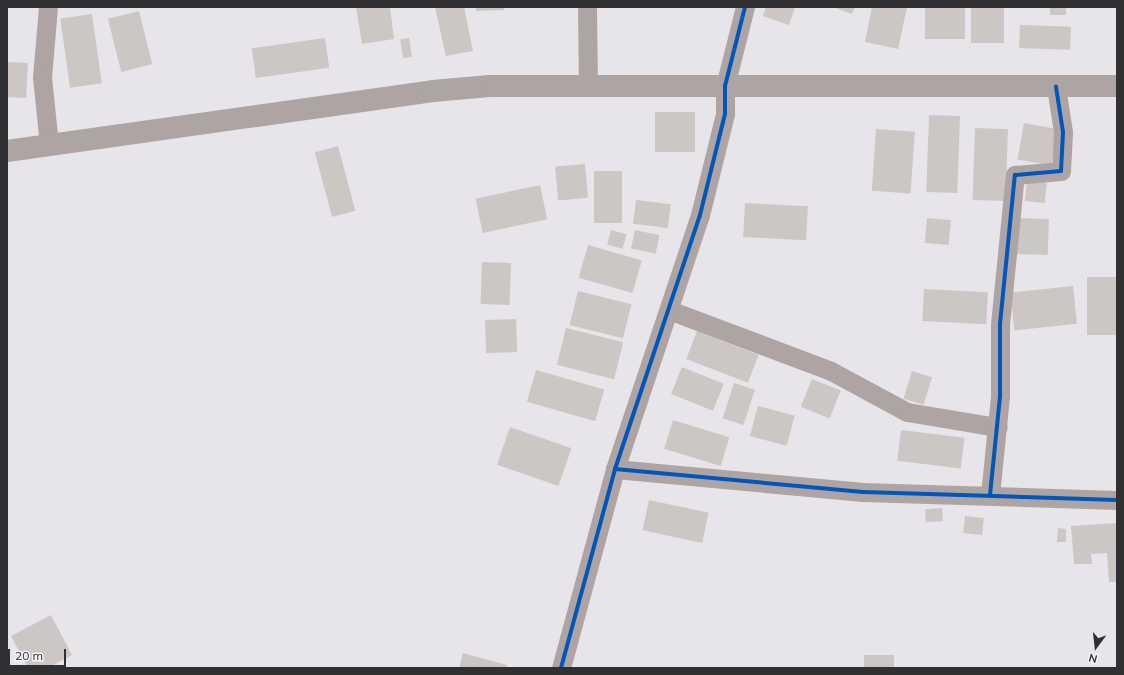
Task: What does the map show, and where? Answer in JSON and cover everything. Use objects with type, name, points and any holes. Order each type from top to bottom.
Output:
[{"type":"main road","points":[[7,151],[433,91],[490,86],[1117,86]]},
{"type":"street","points":[[48,7],[42,90],[49,145]]},
{"type":"street","points":[[587,7],[588,87]]},
{"type":"street","points":[[561,668],[615,469],[669,310],[712,170],[725,114],[725,86],[745,7]]},
{"type":"street","points":[[990,495],[998,427],[1000,324],[1015,175],[1061,171],[1063,132],[1056,87]]},
{"type":"street","points":[[669,310],[831,371],[907,412],[998,427]]},
{"type":"street","points":[[615,469],[863,492],[1117,500]]},
{"type":"building","points":[[356,7],[390,7],[394,39],[362,44]]},
{"type":"building","points":[[435,7],[464,7],[473,51],[446,56]]},
{"type":"building","points":[[476,7],[504,7],[504,10],[476,11]]},
{"type":"building","points":[[766,7],[795,7],[789,25],[763,16]]},
{"type":"building","points":[[833,7],[855,7],[852,14]]},
{"type":"building","points":[[872,7],[907,7],[898,49],[865,42]]},
{"type":"building","points":[[925,7],[965,7],[965,39],[925,39]]},
{"type":"building","points":[[971,7],[1004,7],[1004,43],[971,43]]},
{"type":"building","points":[[1050,7],[1066,7],[1066,15],[1050,15]]},
{"type":"building","points":[[139,11],[152,64],[121,72],[108,19]]},
{"type":"building","points":[[92,14],[102,83],[70,88],[60,18]]},
{"type":"building","points":[[1020,25],[1071,27],[1070,50],[1019,48]]},
{"type":"building","points":[[325,38],[329,68],[256,78],[252,48]]},
{"type":"building","points":[[409,38],[412,57],[403,58],[400,39]]},
{"type":"building","points":[[7,62],[28,63],[26,98],[7,97]]},
{"type":"building","points":[[655,112],[695,112],[695,152],[655,152]]},
{"type":"building","points":[[929,115],[960,116],[957,193],[926,192]]},
{"type":"building","points":[[1024,123],[1057,129],[1051,165],[1018,159]]},
{"type":"building","points":[[975,128],[1008,129],[1005,201],[972,200]]},
{"type":"building","points":[[876,129],[915,132],[911,194],[872,191]]},
{"type":"building","points":[[338,146],[355,211],[332,217],[315,152]]},
{"type":"building","points":[[585,164],[588,198],[558,200],[555,167]]},
{"type":"building","points":[[594,171],[622,171],[622,223],[594,223]]},
{"type":"building","points":[[1027,181],[1047,183],[1045,203],[1025,201]]},
{"type":"building","points":[[540,185],[547,219],[483,233],[475,199]]},
{"type":"building","points":[[636,200],[671,204],[668,228],[633,224]]},
{"type":"building","points":[[745,203],[808,206],[806,240],[743,237]]},
{"type":"building","points":[[927,218],[951,220],[949,245],[925,243]]},
{"type":"building","points":[[1017,218],[1049,219],[1048,255],[1016,254]]},
{"type":"building","points":[[611,230],[626,234],[623,249],[607,244]]},
{"type":"building","points":[[635,230],[659,235],[656,254],[631,249]]},
{"type":"building","points":[[588,245],[642,260],[632,293],[579,278]]},
{"type":"building","points":[[482,262],[511,263],[510,305],[481,304]]},
{"type":"building","points":[[1087,277],[1117,277],[1117,335],[1087,335]]},
{"type":"building","points":[[1073,286],[1077,324],[1014,330],[1010,293]]},
{"type":"building","points":[[924,289],[988,292],[986,324],[922,321]]},
{"type":"building","points":[[578,291],[631,304],[623,338],[570,325]]},
{"type":"building","points":[[516,319],[517,352],[486,353],[485,320]]},
{"type":"building","points":[[566,328],[623,342],[614,379],[557,365]]},
{"type":"building","points":[[697,331],[759,355],[748,383],[686,359]]},
{"type":"building","points":[[682,367],[724,384],[713,411],[671,394]]},
{"type":"building","points":[[536,370],[604,390],[595,421],[527,402]]},
{"type":"building","points":[[912,371],[932,377],[924,405],[904,399]]},
{"type":"building","points":[[812,379],[841,391],[830,418],[801,407]]},
{"type":"building","points":[[734,383],[755,390],[743,425],[723,418]]},
{"type":"building","points":[[758,406],[795,416],[787,446],[750,436]]},
{"type":"building","points":[[673,420],[729,437],[721,466],[664,449]]},
{"type":"building","points":[[510,427],[571,448],[558,486],[497,465]]},
{"type":"building","points":[[901,430],[965,438],[961,469],[897,461]]},
{"type":"building","points":[[649,500],[709,513],[702,543],[643,530]]},
{"type":"building","points":[[942,508],[943,521],[926,522],[925,509]]},
{"type":"building","points":[[965,516],[984,518],[982,535],[963,533]]},
{"type":"building","points":[[1117,523],[1117,582],[1109,582],[1107,553],[1091,554],[1092,564],[1074,564],[1071,526]]},
{"type":"building","points":[[1058,528],[1066,529],[1066,542],[1057,542]]},
{"type":"building","points":[[51,615],[72,655],[48,668],[28,668],[11,636]]},
{"type":"building","points":[[463,653],[507,665],[506,668],[459,668]]},
{"type":"building","points":[[864,655],[894,655],[894,668],[864,668]]},
{"type":"cycle path","points":[[561,668],[615,469],[700,215],[725,114],[725,86],[745,7]]},
{"type":"cycle path","points":[[990,495],[1000,396],[1000,324],[1015,175],[1061,171],[1063,132],[1056,87]]},
{"type":"cycle path","points":[[615,469],[863,492],[1117,500]]}]
